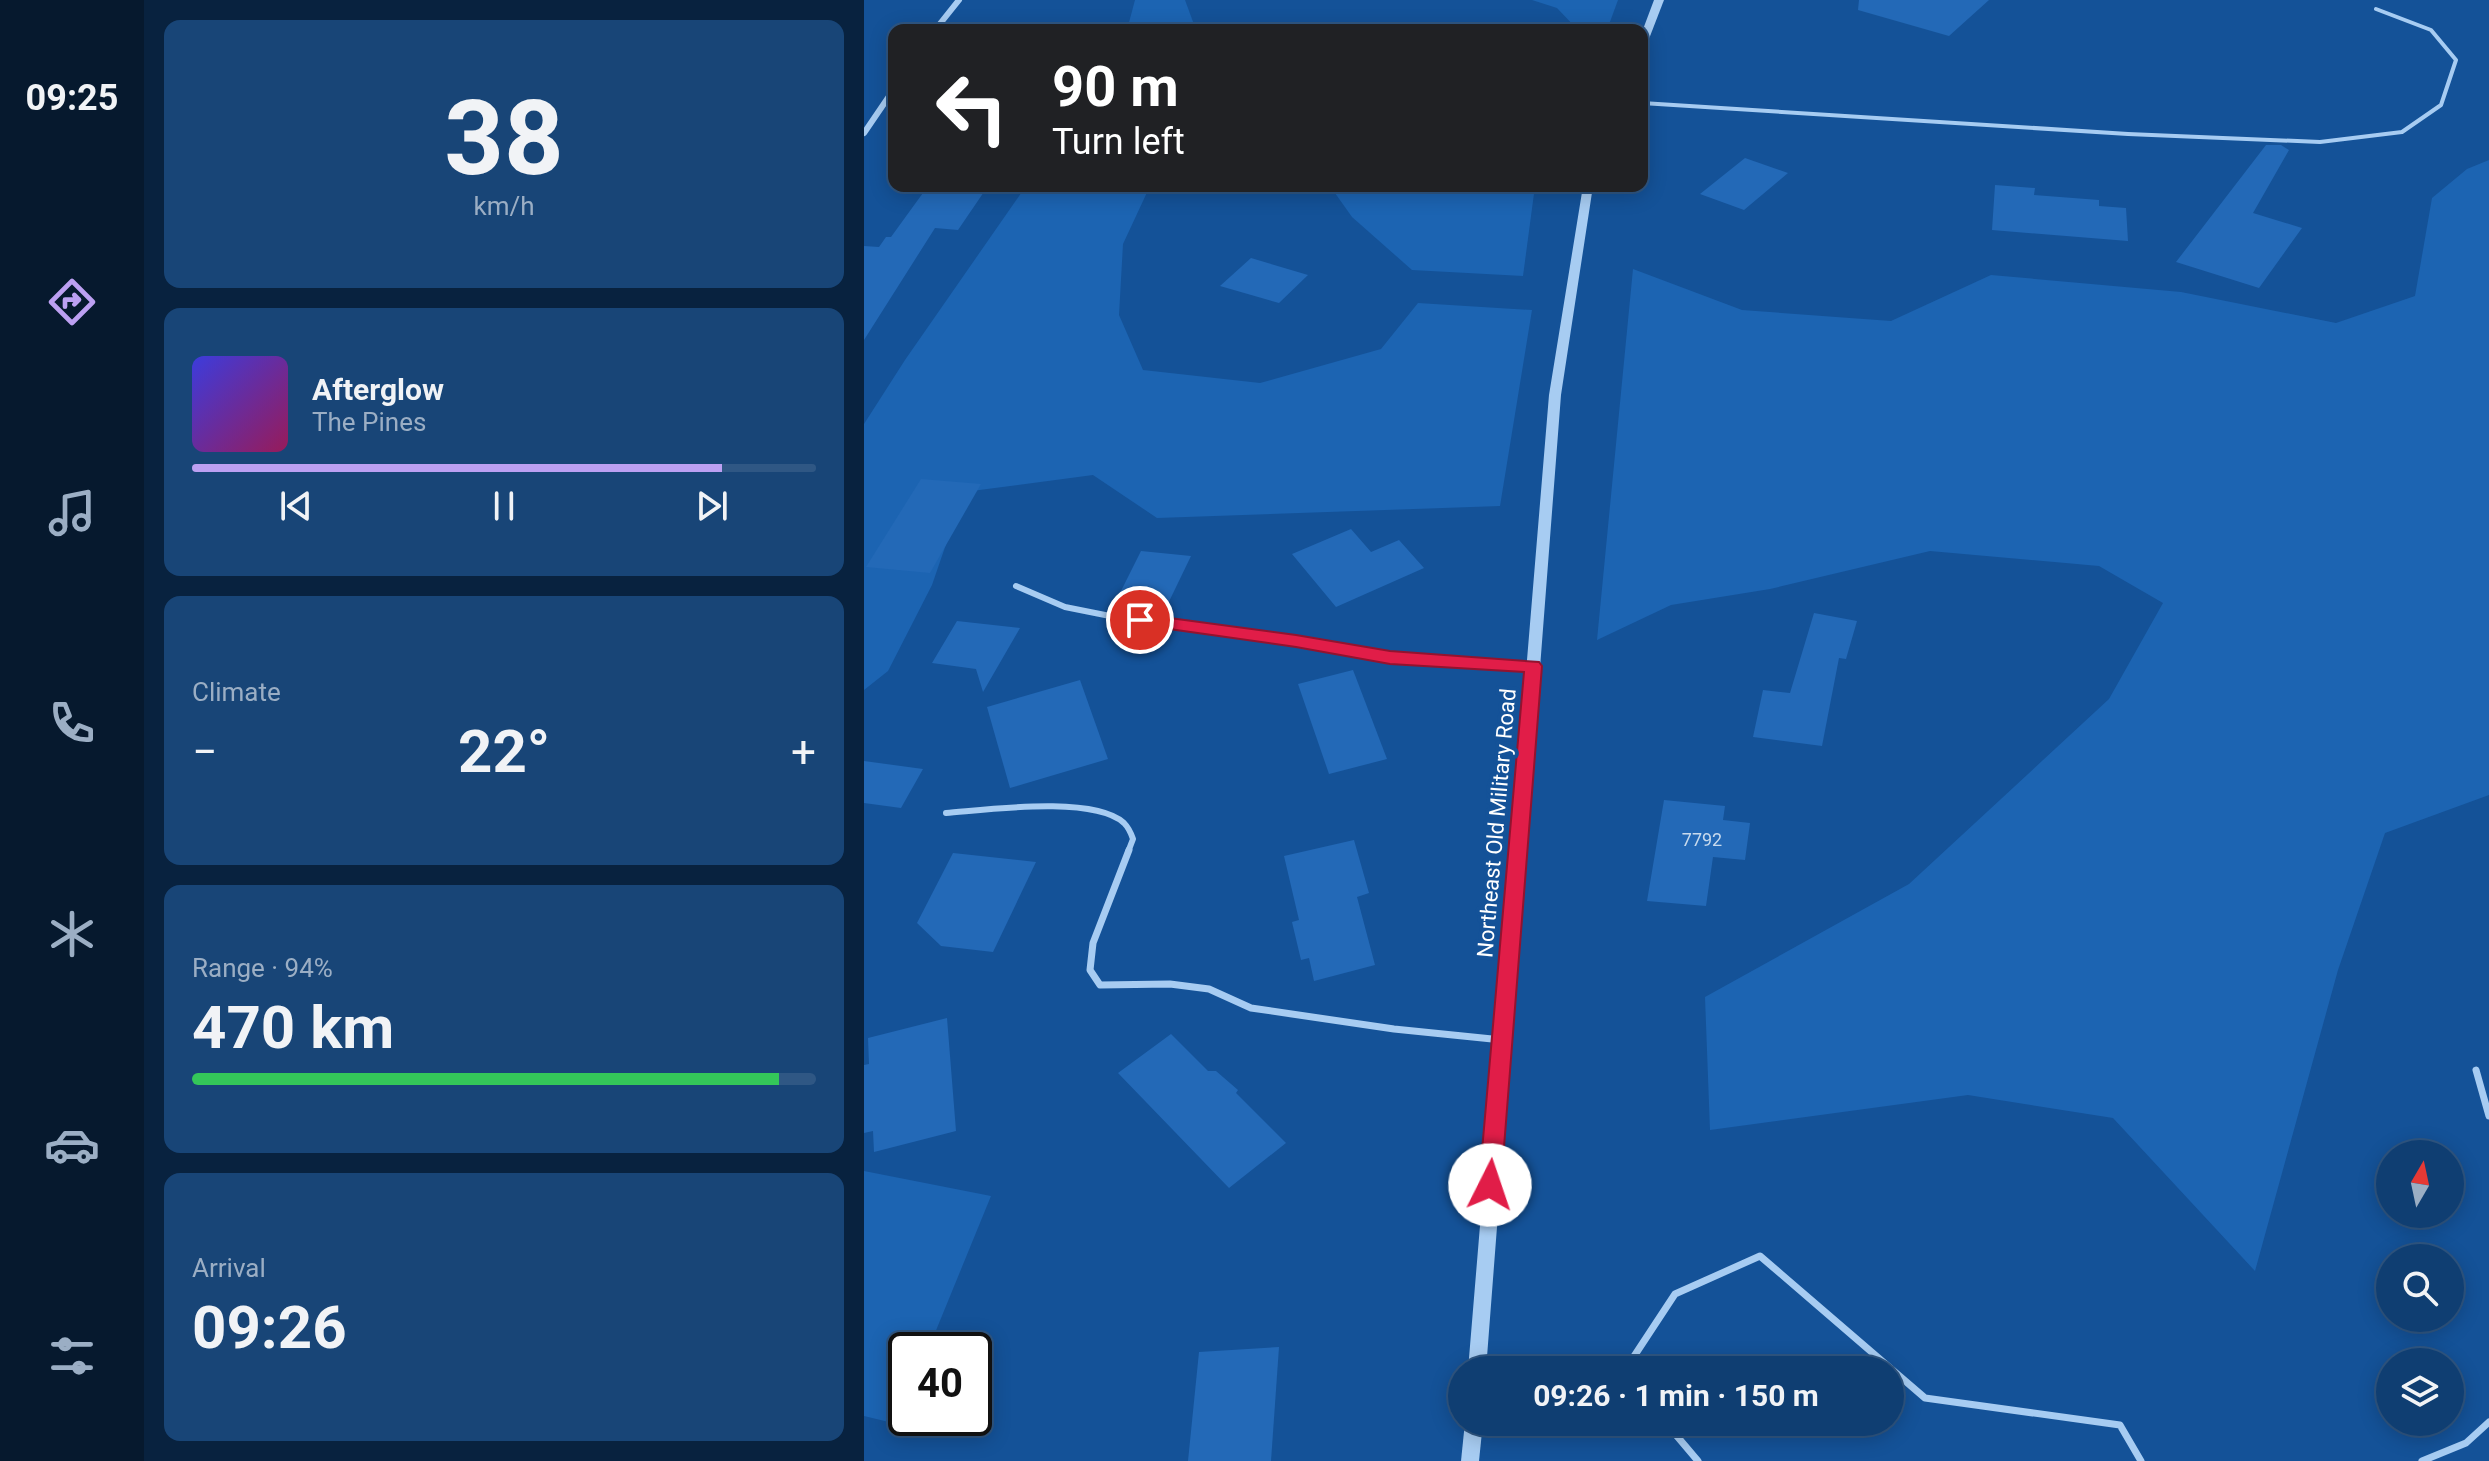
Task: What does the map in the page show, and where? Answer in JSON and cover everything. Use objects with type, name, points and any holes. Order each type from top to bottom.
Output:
[{"type":"street","points":[[940,24],[959,0]]},
{"type":"street","points":[[1648,28],[1659,0]]},
{"type":"street","points":[[864,133],[888,98]]},
{"type":"street","name":"Northeast Old Military Road","points":[[1478,1356],[1555,395],[1587,192]]},
{"type":"street","points":[[1470,1461],[1473,1436]]},
{"type":"lane","points":[[1648,103],[2128,134],[2306,141],[2402,132],[2441,105],[2456,60],[2431,30],[2376,9]]},
{"type":"lane","points":[[1016,586],[1065,607],[1115,617],[1296,641],[1390,658],[1533,666]]},
{"type":"lane","points":[[946,813],[1062,807],[1092,809],[1124,822],[1133,839],[1093,943],[1090,970],[1100,985],[1170,984],[1209,989],[1251,1008],[1394,1029],[1502,1040]]},
{"type":"lane","points":[[2476,1070],[2489,1116]]},
{"type":"lane","points":[[1634,1356],[1675,1294],[1760,1256],[1876,1356]]},
{"type":"lane","points":[[1904,1380],[1925,1398],[2120,1425],[2141,1461]]},
{"type":"lane","points":[[2422,1461],[2466,1443],[2489,1422]]},
{"type":"lane","points":[[1677,1436],[1698,1461]]},
{"type":"shaded area","points":[[1135,0],[1185,0],[1194,24],[1129,24]]},
{"type":"shaded area","points":[[1532,0],[1618,0],[1609,24],[1572,24],[1557,8]]},
{"type":"shaded area","points":[[2489,160],[2489,795],[2385,833],[2338,970],[2255,1271],[2113,1118],[1968,1095],[1710,1130],[1705,997],[1909,884],[2109,699],[2163,603],[2099,566],[1930,551],[1770,589],[1671,605],[1597,640],[1633,269],[1742,310],[1891,321],[1991,275],[2181,292],[2336,323],[2415,296],[2432,198],[2467,169]]},
{"type":"shaded area","points":[[1022,192],[1147,192],[1123,244],[1119,315],[1143,370],[1260,383],[1381,349],[1418,303],[1532,310],[1500,506],[1157,518],[1093,475],[964,492],[932,585],[888,671],[864,690],[864,424]]},
{"type":"shaded area","points":[[1334,192],[1534,192],[1523,276],[1412,270],[1352,217]]},
{"type":"shaded area","points":[[864,1171],[991,1196],[935,1332],[888,1332],[888,1422],[864,1416]]},
{"type":"building","points":[[1859,0],[1989,0],[1949,36],[1858,10]]},
{"type":"building","points":[[2266,145],[2281,145],[2289,150],[2253,213],[2302,228],[2259,288],[2176,262]]},
{"type":"building","points":[[1745,158],[1788,173],[1744,210],[1700,194]]},
{"type":"building","points":[[1995,185],[2035,188],[2034,195],[2099,200],[2099,206],[2126,208],[2128,241],[1992,230]]},
{"type":"building","points":[[924,192],[984,192],[958,230],[935,228],[864,340],[864,246],[879,247],[886,237],[891,237]]},
{"type":"building","points":[[1251,258],[1308,275],[1279,303],[1220,286]]},
{"type":"building","points":[[921,479],[981,484],[930,573],[866,567]]},
{"type":"building","points":[[1351,529],[1371,552],[1399,540],[1424,568],[1336,607],[1292,554]]},
{"type":"building","points":[[1141,551],[1191,556],[1163,614],[1112,609]]},
{"type":"building","points":[[1814,613],[1857,621],[1846,659],[1839,658],[1822,746],[1753,737],[1763,690],[1790,693]]},
{"type":"building","points":[[957,621],[1020,628],[983,692],[976,669],[932,663]]},
{"type":"building","points":[[1353,670],[1387,759],[1329,774],[1298,684]]},
{"type":"building","points":[[1080,680],[1108,759],[1010,788],[987,707]]},
{"type":"building","points":[[864,761],[923,769],[901,808],[864,803]]},
{"type":"building","points":[[1664,800],[1725,806],[1723,820],[1750,823],[1745,860],[1713,857],[1706,906],[1647,901]]},
{"type":"building","points":[[1354,840],[1369,893],[1357,897],[1375,965],[1314,981],[1309,958],[1301,960],[1292,922],[1299,920],[1284,856]]},
{"type":"building","points":[[953,853],[1036,862],[993,952],[941,946],[917,923]]},
{"type":"building","points":[[947,1018],[956,1131],[874,1152],[873,1131],[864,1133],[864,1065],[869,1064],[868,1038]]},
{"type":"building","points":[[1171,1034],[1208,1071],[1216,1071],[1238,1090],[1236,1093],[1286,1143],[1229,1188],[1118,1073]]},
{"type":"building","points":[[1279,1347],[1271,1461],[1188,1461],[1199,1352]]},
{"type":"route","points":[[1140,620],[1296,641],[1390,658],[1533,666],[1490,1185]]}]
